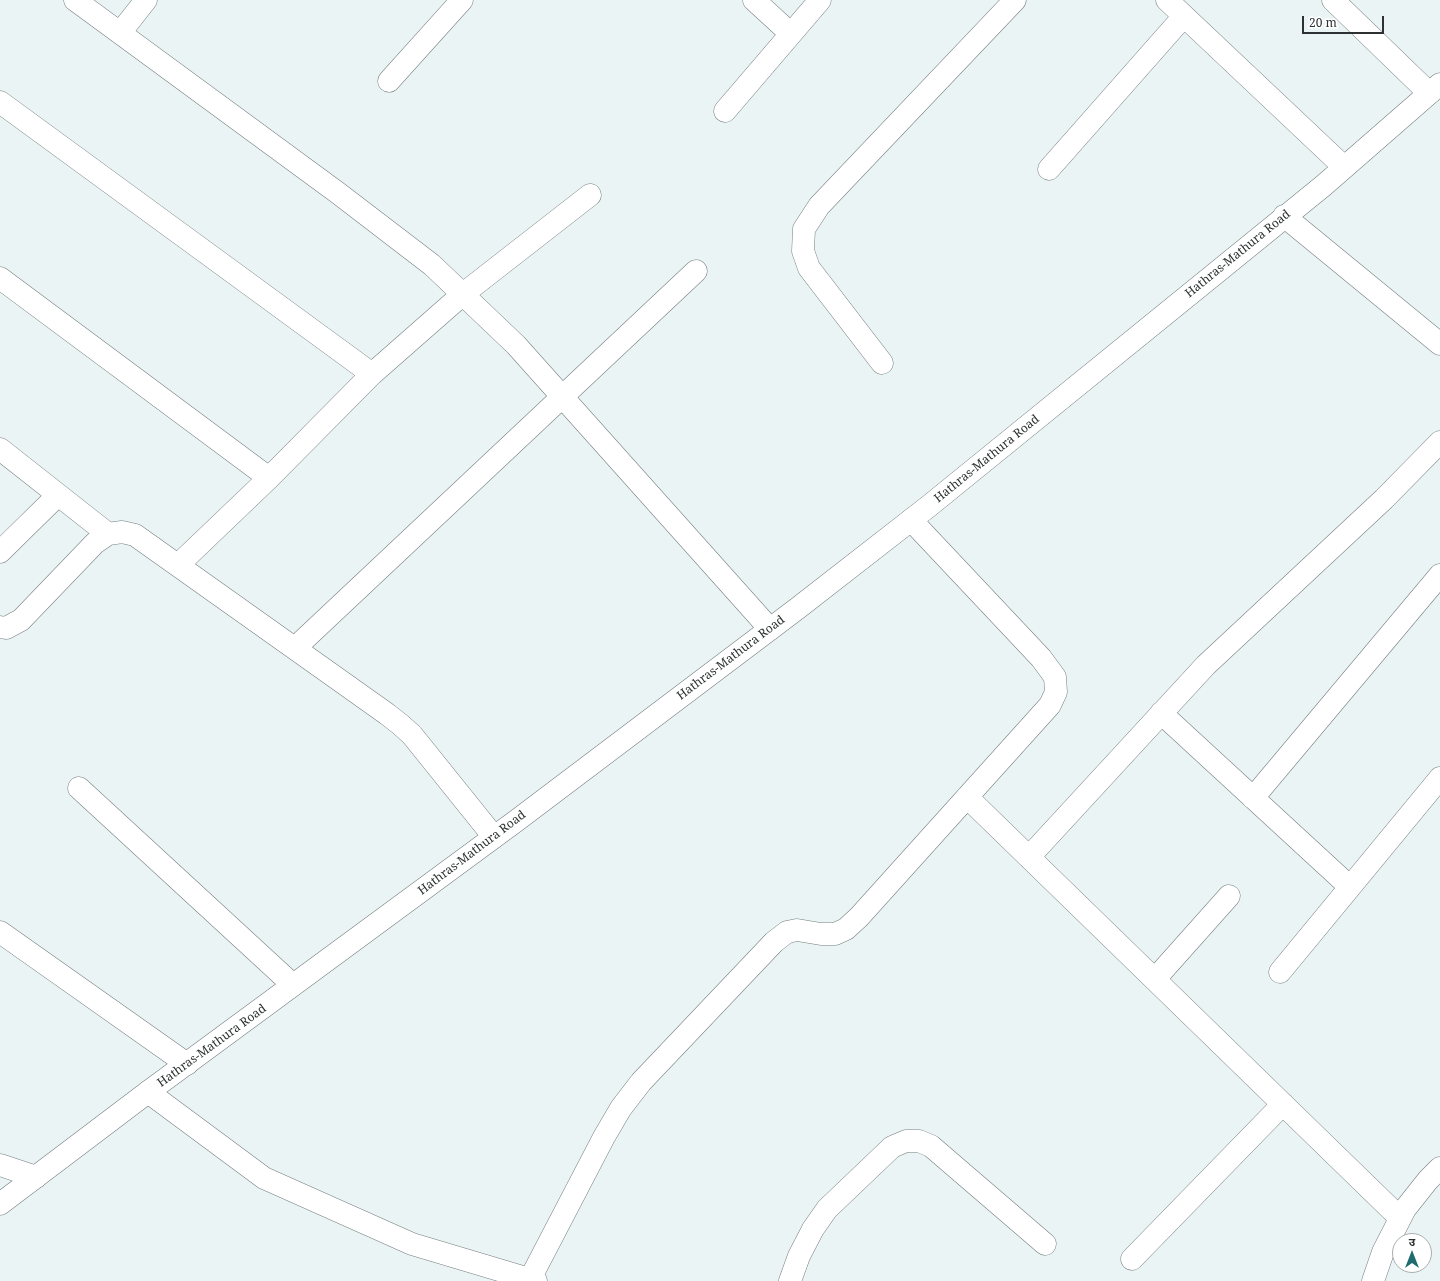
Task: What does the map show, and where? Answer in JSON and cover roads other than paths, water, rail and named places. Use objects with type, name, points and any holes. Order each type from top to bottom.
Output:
[{"type":"main road","points":[[75,0],[338,193],[432,266],[516,345],[770,629]]},
{"type":"main road","points":[[120,33],[146,0]]},
{"type":"main road","points":[[389,81],[462,0]]},
{"type":"main road","points":[[754,0],[791,34]]},
{"type":"main road","points":[[725,111],[820,0]]},
{"type":"main road","points":[[1167,0],[1344,168]]},
{"type":"main road","points":[[1333,0],[1435,88]]},
{"type":"main road","points":[[882,362],[809,268],[803,251],[804,229],[819,206],[1011,1]]},
{"type":"main road","points":[[1049,169],[1184,16]]},
{"type":"main road","name":"Hathras-Mathura Road","points":[[0,1204],[148,1092],[494,837],[770,629],[911,520],[1344,168],[1435,88]]},
{"type":"main road","points":[[0,102],[372,374]]},
{"type":"main road","points":[[178,565],[269,478],[372,374],[462,294],[590,195]]},
{"type":"main road","points":[[1284,216],[1440,344]]},
{"type":"main road","points":[[295,648],[696,271]]},
{"type":"main road","points":[[0,278],[269,478]]},
{"type":"main road","points":[[1029,857],[1206,665],[1384,499],[1440,442]]},
{"type":"main road","points":[[0,449],[108,534]]},
{"type":"main road","points":[[0,552],[58,495]]},
{"type":"main road","points":[[148,1092],[264,1178],[412,1244],[533,1280],[604,1137],[621,1108],[641,1082],[778,938],[787,932],[798,930],[821,934],[836,934],[846,929],[1050,705],[1056,692],[1055,677],[1041,658],[911,520]]},
{"type":"main road","points":[[0,627],[6,628],[21,620],[95,543],[108,534],[122,532],[135,535],[387,714],[412,734],[494,837]]},
{"type":"main road","points":[[1253,798],[1440,575]]},
{"type":"main road","points":[[1161,713],[1350,887]]},
{"type":"main road","points":[[1280,972],[1440,778]]},
{"type":"main road","points":[[79,788],[294,985]]},
{"type":"main road","points":[[967,797],[1400,1218]]},
{"type":"main road","points":[[1155,979],[1230,896]]},
{"type":"main road","points":[[0,932],[187,1064]]},
{"type":"main road","points":[[1132,1259],[1283,1104]]},
{"type":"main road","points":[[790,1281],[802,1249],[813,1229],[827,1209],[892,1147],[906,1141],[919,1141],[930,1146],[1045,1244]]},
{"type":"main road","points":[[0,1165],[36,1177]]},
{"type":"main road","points":[[1373,1281],[1383,1252],[1405,1209],[1428,1180],[1440,1168]]}]
